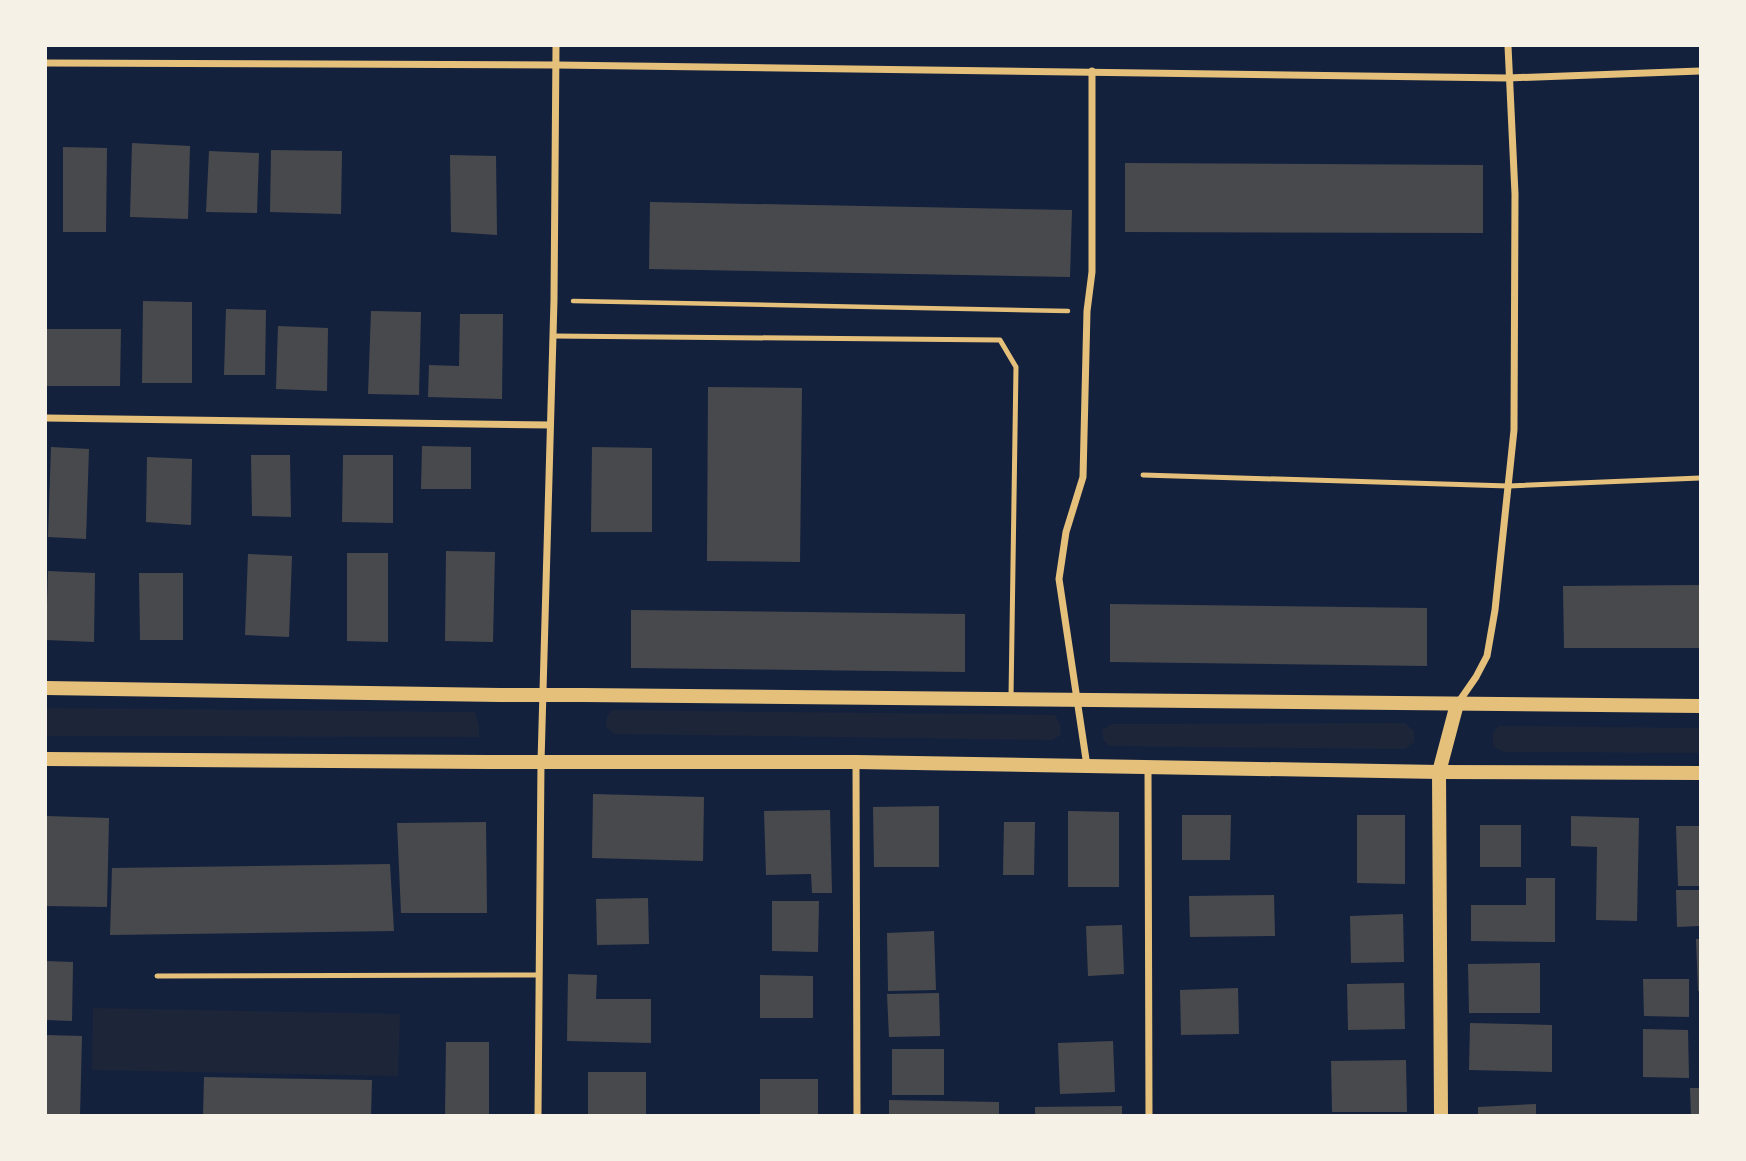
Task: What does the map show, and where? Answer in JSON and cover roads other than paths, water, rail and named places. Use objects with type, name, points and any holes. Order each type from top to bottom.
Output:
[{"type":"main road","points":[[46,688],[1700,706]]},
{"type":"main road","points":[[1441,1115],[1439,772],[1457,704]]},
{"type":"main road","points":[[46,759],[856,762],[1439,772],[1700,772]]},
{"type":"street","points":[[538,1115],[541,762],[554,300],[556,46]]},
{"type":"street","points":[[1457,704],[1487,656],[1495,610],[1514,430],[1515,194],[1508,46]]},
{"type":"street","points":[[46,63],[556,65],[1508,78],[1700,71]]},
{"type":"street","points":[[1087,766],[1059,579],[1066,532],[1083,477],[1087,311],[1092,272],[1092,71]]},
{"type":"street","points":[[46,418],[551,425]]},
{"type":"street","points":[[856,762],[857,1115]]},
{"type":"street","points":[[1148,767],[1149,1115]]},
{"type":"lane","points":[[552,336],[1000,340],[1016,367],[1011,699]]},
{"type":"lane","points":[[1143,475],[1509,486],[1700,478]]},
{"type":"lane","points":[[156,976],[539,975]]}]
